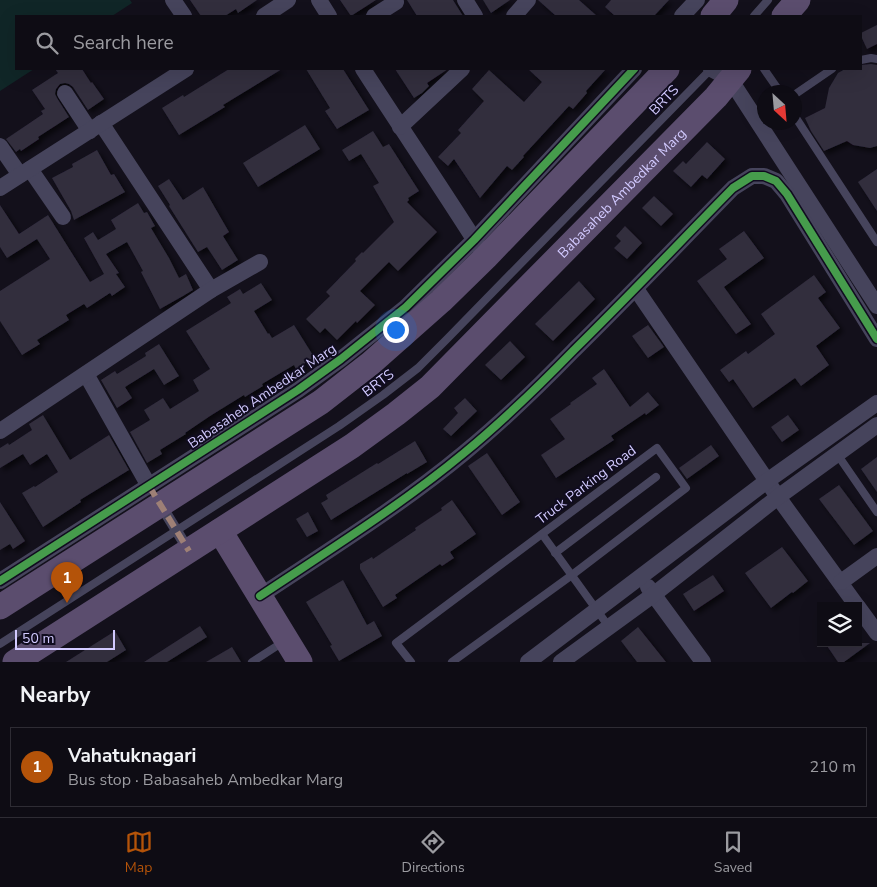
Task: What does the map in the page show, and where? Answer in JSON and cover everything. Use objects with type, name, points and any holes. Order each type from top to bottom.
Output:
[{"type":"main road","points":[[714,15],[726,0]]},
{"type":"main road","points":[[785,15],[798,0]]},
{"type":"main road","points":[[0,607],[155,495],[321,402],[350,380],[409,331],[441,301],[480,248],[666,70]]},
{"type":"main road","name":"Babasaheb Ambedkar Marg","points":[[14,662],[183,541],[220,531],[352,446],[430,387],[716,96],[723,71]]},
{"type":"main road","points":[[220,531],[300,662]]},
{"type":"street","points":[[173,0],[183,15]]},
{"type":"street","points":[[266,15],[288,0]]},
{"type":"street","points":[[319,0],[328,15]]},
{"type":"street","points":[[465,0],[474,15]]},
{"type":"street","points":[[515,15],[528,0]]},
{"type":"street","points":[[683,15],[697,0]]},
{"type":"street","points":[[376,15],[396,2]]},
{"type":"street","points":[[0,188],[184,70]]},
{"type":"street","points":[[364,70],[480,248],[633,70]]},
{"type":"street","points":[[400,127],[461,70]]},
{"type":"street","points":[[723,71],[877,306]]},
{"type":"street","points":[[65,93],[95,127],[212,290]]},
{"type":"street","points":[[0,146],[63,217]]},
{"type":"street","points":[[260,596],[413,493],[509,415],[636,289],[733,188],[752,176],[764,176],[776,181],[787,194],[877,339]]},
{"type":"street","points":[[0,431],[212,290],[260,262]]},
{"type":"street","points":[[636,289],[778,497],[855,602]]},
{"type":"street","points":[[86,374],[183,541]]},
{"type":"street","points":[[528,662],[767,481],[877,403]]},
{"type":"street","points":[[561,662],[653,595],[778,497],[877,425]]},
{"type":"street","points":[[0,580],[155,495]]},
{"type":"street","points":[[841,582],[877,556]]},
{"type":"street","points":[[641,577],[703,662]]},
{"type":"street","points":[[862,612],[877,633]]},
{"type":"lane","points":[[755,15],[768,0]]},
{"type":"lane","points":[[862,60],[877,59]]},
{"type":"lane","points":[[765,70],[775,85]]},
{"type":"lane","points":[[802,89],[830,70]]},
{"type":"lane","name":"BRTS","points":[[0,644],[183,541],[384,395],[418,368],[704,77],[723,71]]},
{"type":"lane","points":[[802,127],[877,242]]},
{"type":"lane","name":"Truck Parking Road","points":[[411,662],[396,643],[657,448],[686,488],[572,575],[452,662]]},
{"type":"lane","points":[[837,454],[877,512]]},
{"type":"lane","points":[[555,553],[656,477]]},
{"type":"lane","points":[[542,534],[610,627]]},
{"type":"lane","points":[[252,662],[287,640]]},
{"type":"green space","points":[[0,0],[130,0],[132,3],[114,15],[15,15],[15,70],[32,70],[0,91]]},
{"type":"building","points":[[190,0],[257,0],[238,13],[236,9],[227,15],[200,15]]},
{"type":"building","points":[[340,0],[376,0],[353,15],[350,15]]},
{"type":"building","points":[[407,0],[453,0],[462,15],[416,15]]},
{"type":"building","points":[[483,0],[510,0],[491,13]]},
{"type":"building","points":[[538,0],[579,0],[596,15],[555,15]]},
{"type":"building","points":[[611,0],[669,0],[655,15],[614,15],[605,7]]},
{"type":"building","points":[[877,25],[877,44],[867,49],[862,38],[862,32]]},
{"type":"building","points":[[862,65],[877,65],[877,146],[870,148],[853,145],[847,141],[824,151],[805,118],[825,108],[829,88],[838,73],[843,70],[862,70]]},
{"type":"building","points":[[56,70],[83,70],[104,99],[88,110],[73,87],[65,83],[60,84],[55,94],[69,117],[38,137],[39,139],[21,151],[20,149],[16,152],[6,139],[43,114],[41,111],[45,109],[32,90],[58,73]]},
{"type":"building","points":[[227,70],[280,70],[223,105],[225,107],[179,135],[162,108],[183,95],[184,97]]},
{"type":"building","points":[[307,70],[344,70],[369,110],[337,129],[325,111],[330,108]]},
{"type":"building","points":[[396,70],[446,70],[427,83],[429,86],[414,98]]},
{"type":"building","points":[[489,70],[524,102],[542,82],[529,70],[605,70],[573,109],[569,106],[512,170],[507,166],[480,198],[454,159],[448,166],[438,157],[461,133],[458,130],[484,101],[472,89]]},
{"type":"building","points":[[305,125],[320,149],[258,187],[243,163]]},
{"type":"building","points":[[373,131],[383,147],[389,144],[419,191],[408,198],[407,202],[437,232],[398,271],[389,262],[360,291],[375,305],[337,340],[325,328],[320,333],[306,319],[330,296],[326,292],[356,261],[355,259],[394,222],[373,186],[379,183],[361,154],[349,161],[342,150]]},
{"type":"building","points":[[707,142],[725,159],[707,179],[702,175],[691,187],[673,171],[683,161],[686,164]]},
{"type":"building","points":[[97,150],[111,175],[114,174],[125,192],[74,220],[71,211],[52,178],[73,167],[72,164]]},
{"type":"building","points":[[877,169],[877,211],[858,182]]},
{"type":"building","points":[[169,179],[183,200],[203,187],[229,232],[223,236],[238,260],[222,270],[207,247],[198,252],[158,186]]},
{"type":"building","points":[[654,196],[673,214],[661,226],[642,208]]},
{"type":"building","points":[[138,203],[144,213],[147,212],[155,226],[151,228],[179,278],[186,274],[193,290],[160,309],[141,272],[143,271],[127,242],[106,254],[119,273],[116,274],[125,287],[112,296],[110,293],[87,308],[84,304],[66,315],[69,320],[37,340],[40,344],[22,355],[0,321],[0,291],[50,259],[37,239],[7,258],[0,247],[0,205],[19,234],[48,215],[90,282],[104,274],[84,238],[93,232],[98,240],[116,229],[111,220]]},
{"type":"building","points":[[625,226],[642,243],[627,259],[614,248],[621,241],[616,236]]},
{"type":"building","points":[[744,231],[764,258],[724,287],[751,324],[736,334],[697,281],[727,259],[719,249]]},
{"type":"building","points":[[814,275],[826,292],[818,298],[840,328],[816,346],[829,365],[801,386],[795,378],[753,408],[733,379],[729,382],[720,370],[746,351],[748,354],[775,334],[761,314]]},
{"type":"building","points":[[579,281],[595,299],[553,341],[535,324]]},
{"type":"building","points":[[261,283],[272,300],[254,311],[268,334],[272,338],[294,325],[314,357],[296,369],[294,365],[262,384],[263,386],[245,397],[244,395],[210,416],[160,450],[162,454],[147,463],[130,432],[150,420],[144,410],[163,398],[170,409],[199,391],[193,380],[210,369],[186,331],[231,303],[227,297],[240,289],[243,294]]},
{"type":"building","points":[[648,325],[664,347],[648,358],[632,336]]},
{"type":"building","points":[[510,341],[525,357],[501,380],[485,365]]},
{"type":"building","points":[[159,344],[179,376],[164,385],[154,369],[125,387],[132,398],[117,408],[101,380],[115,371],[117,374],[146,356],[145,353]]},
{"type":"building","points":[[604,369],[630,407],[648,392],[659,405],[611,436],[614,440],[556,478],[541,455],[565,439],[550,419],[597,384],[592,378]]},
{"type":"building","points":[[465,398],[477,411],[451,436],[443,429],[458,413],[454,408]]},
{"type":"building","points":[[43,415],[70,460],[109,435],[129,470],[80,500],[81,502],[43,527],[22,493],[58,472],[47,454],[30,465],[23,454],[0,468],[0,448],[8,443],[9,445],[32,430],[29,424]]},
{"type":"building","points":[[788,415],[799,430],[782,442],[771,427]]},
{"type":"building","points":[[415,441],[427,462],[331,520],[321,503],[328,499],[326,495]]},
{"type":"building","points":[[711,445],[719,456],[687,479],[679,468]]},
{"type":"building","points":[[487,453],[520,502],[502,515],[468,466]]},
{"type":"building","points":[[877,457],[877,492],[861,469]]},
{"type":"building","points":[[839,485],[873,531],[854,545],[819,499]]},
{"type":"building","points":[[452,500],[476,534],[450,552],[454,558],[442,566],[440,564],[395,595],[397,598],[383,607],[360,569],[360,564],[372,557],[373,559],[416,530],[415,528],[442,510],[441,508]]},
{"type":"building","points":[[0,502],[25,541],[13,549],[10,544],[0,550]]},
{"type":"building","points":[[308,512],[318,531],[307,537],[296,519]]},
{"type":"building","points":[[782,547],[808,581],[771,608],[745,573]]},
{"type":"building","points":[[713,575],[724,591],[694,611],[683,594]]},
{"type":"building","points":[[343,580],[367,625],[374,621],[382,636],[339,661],[330,646],[332,645],[306,602]]},
{"type":"building","points":[[200,626],[207,637],[167,662],[144,662]]},
{"type":"building","points":[[638,627],[666,662],[637,662],[621,641]]},
{"type":"building","points":[[115,631],[126,650],[107,662],[66,662]]},
{"type":"building","points":[[862,643],[870,643],[844,662],[838,662],[828,647],[862,647]]},
{"type":"building","points":[[232,647],[241,662],[206,662]]},
{"type":"marked path","points":[[149,486],[189,551]]},
{"type":"cycle path","points":[[0,581],[298,390],[341,359],[406,307],[474,240],[633,70]]},
{"type":"cycle path","points":[[260,596],[390,509],[478,441],[548,377],[733,188],[752,176],[764,176],[776,181],[787,194],[877,339]]},
{"type":"place","name":"Vahatuknagari","points":[[67,603]]}]
